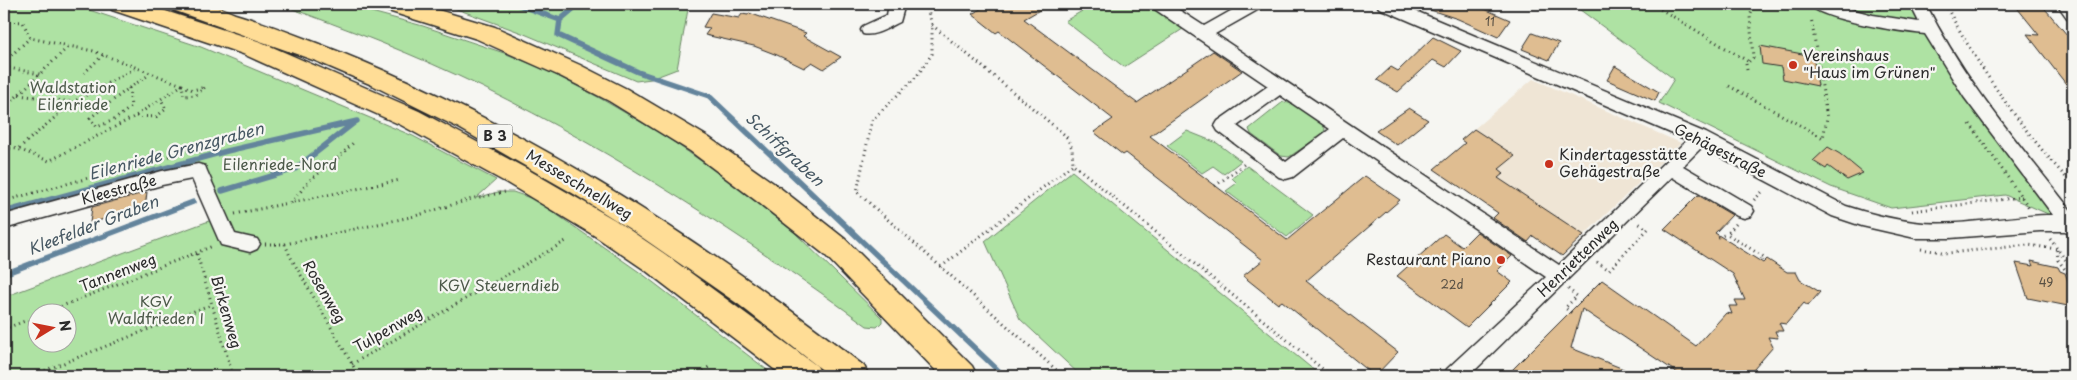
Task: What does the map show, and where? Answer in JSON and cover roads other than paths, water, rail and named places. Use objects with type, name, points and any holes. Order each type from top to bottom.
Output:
[{"type":"highway","points":[[120,4],[252,48],[410,118],[509,171],[552,196],[655,262],[806,376]]},
{"type":"highway","name":"Messeschnellweg","points":[[179,4],[250,27],[320,54],[408,92],[516,148],[575,181],[724,277],[796,329],[849,372]]},
{"type":"highway","name":"Messeschnellweg","points":[[224,4],[250,27]]},
{"type":"highway","points":[[393,4],[486,33],[571,71],[618,95],[699,144],[769,195],[835,247],[961,376]]},
{"type":"street","points":[[870,30],[894,18],[897,4]]},
{"type":"street","points":[[1159,4],[1344,129],[1558,278]]},
{"type":"street","points":[[1203,34],[1255,4]]},
{"type":"street","name":"Gehägestraße","points":[[1385,4],[1700,138],[1840,211],[1887,225],[1915,230],[1950,230],[2040,223],[2072,225]]},
{"type":"street","points":[[1918,4],[1930,29],[1970,93],[2072,225]]},
{"type":"street","points":[[2065,4],[2073,14]]},
{"type":"street","points":[[1814,7],[1895,25],[1930,29]]},
{"type":"street","points":[[1280,86],[1224,126],[1286,172],[1344,129]]},
{"type":"street","name":"Henriettenweg","points":[[1455,376],[1584,253],[1700,138]]},
{"type":"street","points":[[1671,167],[1744,211]]},
{"type":"street","name":"Kleestraße","points":[[4,222],[162,178],[198,171],[228,240],[250,244]]},
{"type":"waterway","name":"Schiffgraben","points":[[516,4],[560,20]]},
{"type":"waterway","points":[[560,20],[579,4]]},
{"type":"waterway","name":"Schiffgraben","points":[[560,20],[558,35],[638,72],[709,96],[1004,376]]},
{"type":"waterway","name":"Eilenriede Grenzgraben","points":[[4,212],[227,151],[357,121]]},
{"type":"waterway","name":"Kleefelder Graben","points":[[222,191],[295,169],[355,122]]},
{"type":"waterway","name":"Kleefelder Graben","points":[[4,274],[193,202]]},
{"type":"place","name":"Vereinshaus \"Haus im Grünen\"","points":[[1793,65]]},
{"type":"place","name":"Kindertagesstätte Gehägestraße","points":[[1549,164]]},
{"type":"place","name":"Restaurant Piano","points":[[1501,260]]},
{"type":"park label","name":"Waldstation Eilenriede","points":[[73,96]]},
{"type":"park label","name":"Eilenriede-Nord","points":[[280,165]]},
{"type":"park label","name":"KGV Steuerndieb","points":[[499,286]]},
{"type":"park label","name":"KGV Waldfrieden I","points":[[156,310]]}]
